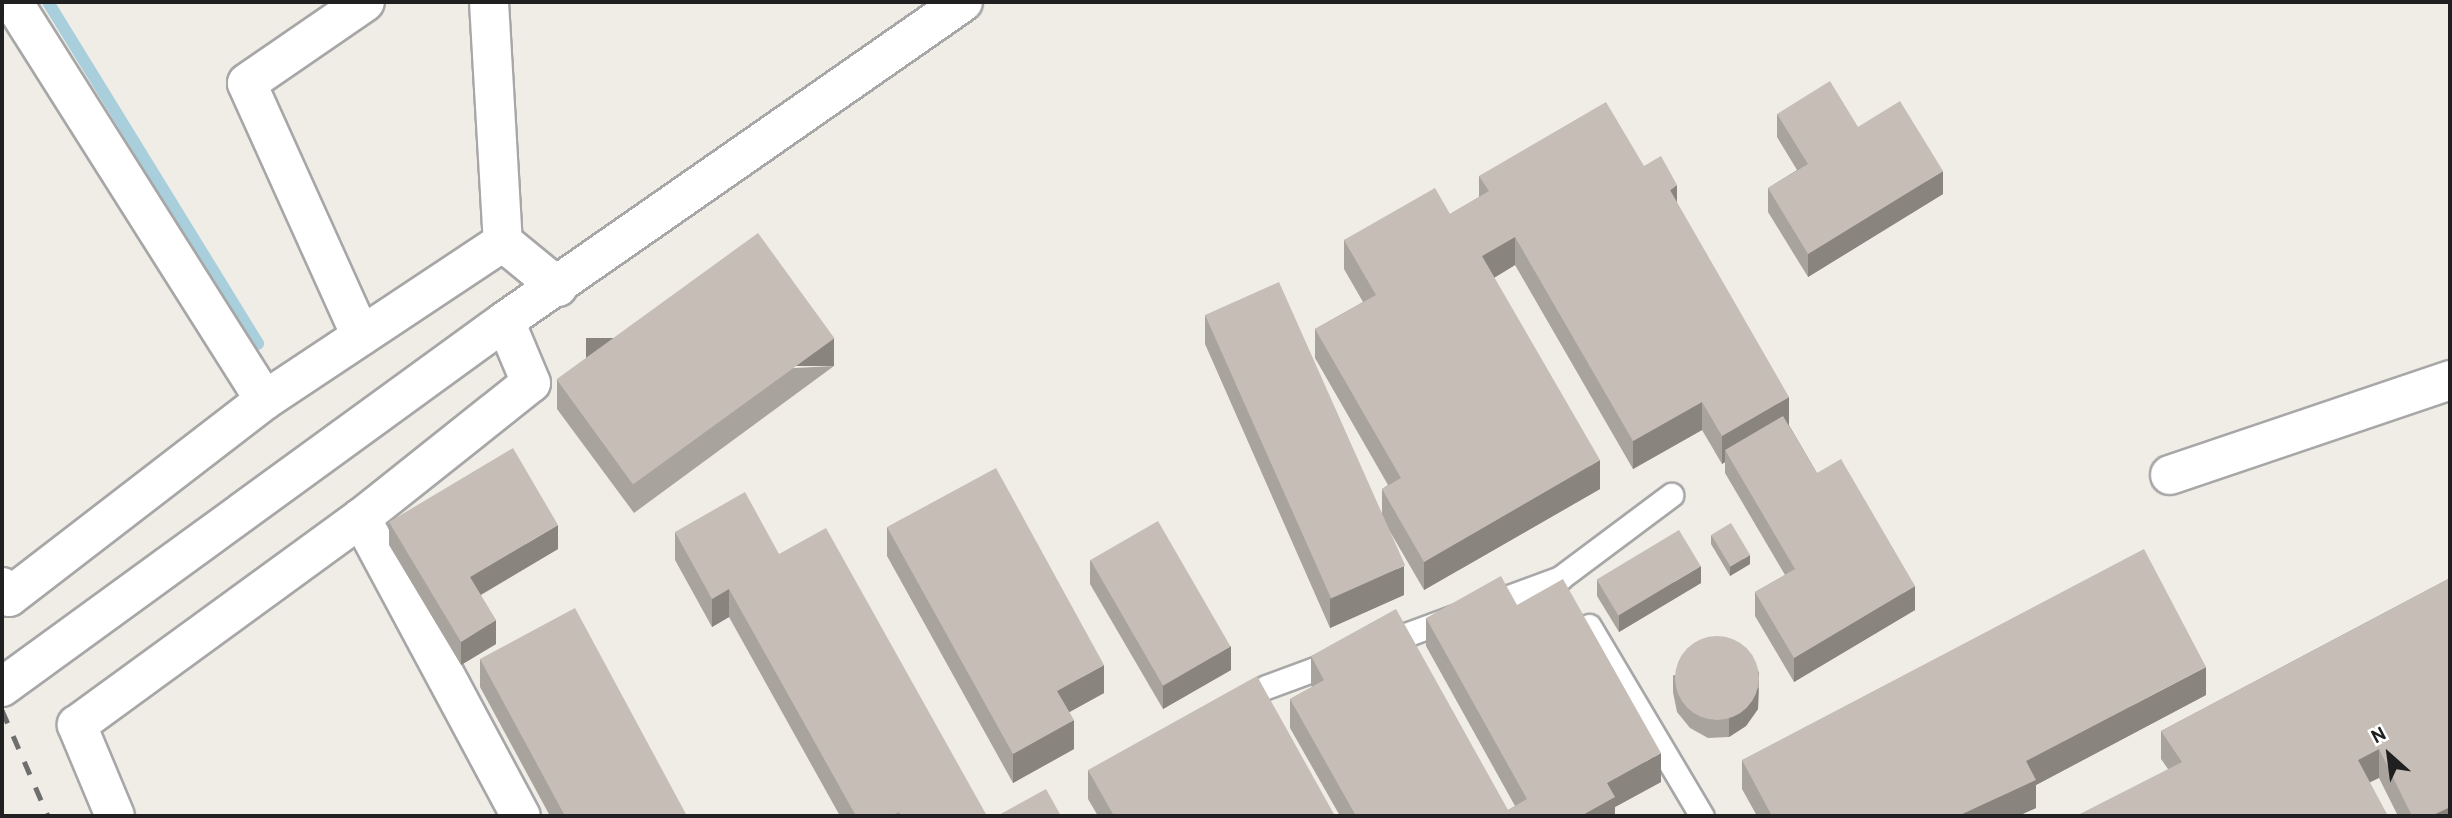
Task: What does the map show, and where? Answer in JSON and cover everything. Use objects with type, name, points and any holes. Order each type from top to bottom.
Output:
[{"type":"street","points":[[361,335],[247,83],[365,2]]},
{"type":"street","points":[[489,2],[503,242],[558,287]]},
{"type":"street","points":[[2,687],[505,321],[558,287],[963,2]]},
{"type":"street","points":[[16,14],[265,400]]},
{"type":"street","points":[[2,587],[9,597],[265,400],[503,242]]},
{"type":"street","points":[[115,816],[77,724],[361,518],[531,383],[505,321]]},
{"type":"street","points":[[2170,475],[2450,380]]},
{"type":"street","points":[[361,518],[521,816]]},
{"type":"lane","points":[[1266,687],[1560,578],[1671,495]]},
{"type":"lane","points":[[1560,578],[1702,816]]},
{"type":"building","points":[[1830,81],[1858,127],[1900,101],[1943,171],[1808,254],[1768,188],[1808,164],[1777,114]]},
{"type":"building","points":[[1606,102],[1644,166],[1661,156],[1677,185],[1670,190],[1789,397],[1722,436],[1702,402],[1633,441],[1515,237],[1482,256],[1600,460],[1424,562],[1382,489],[1401,478],[1315,329],[1376,295],[1344,240],[1435,188],[1450,214],[1489,191],[1479,176]]},
{"type":"building","points":[[758,233],[834,338],[633,485],[557,379]]},
{"type":"building","points":[[1279,282],[1405,565],[1331,598],[1205,315]]},
{"type":"building","points":[[1783,416],[1817,473],[1841,459],[1915,586],[1794,658],[1755,592],[1795,569],[1725,450]]},
{"type":"building","points":[[513,448],[558,525],[470,577],[496,620],[461,642],[389,522]]},
{"type":"building","points":[[996,468],[1104,665],[1057,691],[1074,720],[1013,754],[887,527]]},
{"type":"building","points":[[745,492],[779,554],[826,528],[987,816],[901,816],[899,812],[891,816],[856,816],[729,589],[712,599],[675,532]]},
{"type":"building","points":[[1158,521],[1230,647],[1163,686],[1090,560]]},
{"type":"building","points":[[1731,523],[1750,555],[1730,567],[1711,535]]},
{"type":"building","points":[[1679,530],[1701,566],[1618,615],[1597,579]]},
{"type":"building","points":[[2144,549],[2206,667],[2026,761],[2036,780],[1958,816],[1772,816],[1742,760]]},
{"type":"building","points":[[1501,576],[1517,605],[1563,579],[1661,753],[1607,783],[1615,797],[1581,816],[1356,816],[1290,699],[1324,680],[1311,656],[1396,609],[1508,810],[1527,799],[1426,618]]},
{"type":"building","points":[[2450,578],[2450,813],[2448,808],[2431,816],[2412,816],[2379,749],[2358,760],[2388,816],[2076,816],[2182,762],[2161,731]]},
{"type":"building","points":[[575,608],[687,816],[565,816],[480,659]]},
{"type":"building","points":[[1709,636],[1725,636],[1741,643],[1752,654],[1759,670],[1756,694],[1747,708],[1725,720],[1709,720],[1693,713],[1682,702],[1675,686],[1675,670],[1682,654],[1693,643]]},
{"type":"building","points":[[1257,676],[1335,816],[1114,816],[1088,770]]},
{"type":"building","points":[[1046,789],[1061,816],[997,816]]},
{"type":"waterway","points":[[48,2],[258,344]]},
{"type":"railway","points":[[2,710],[48,816]]}]
